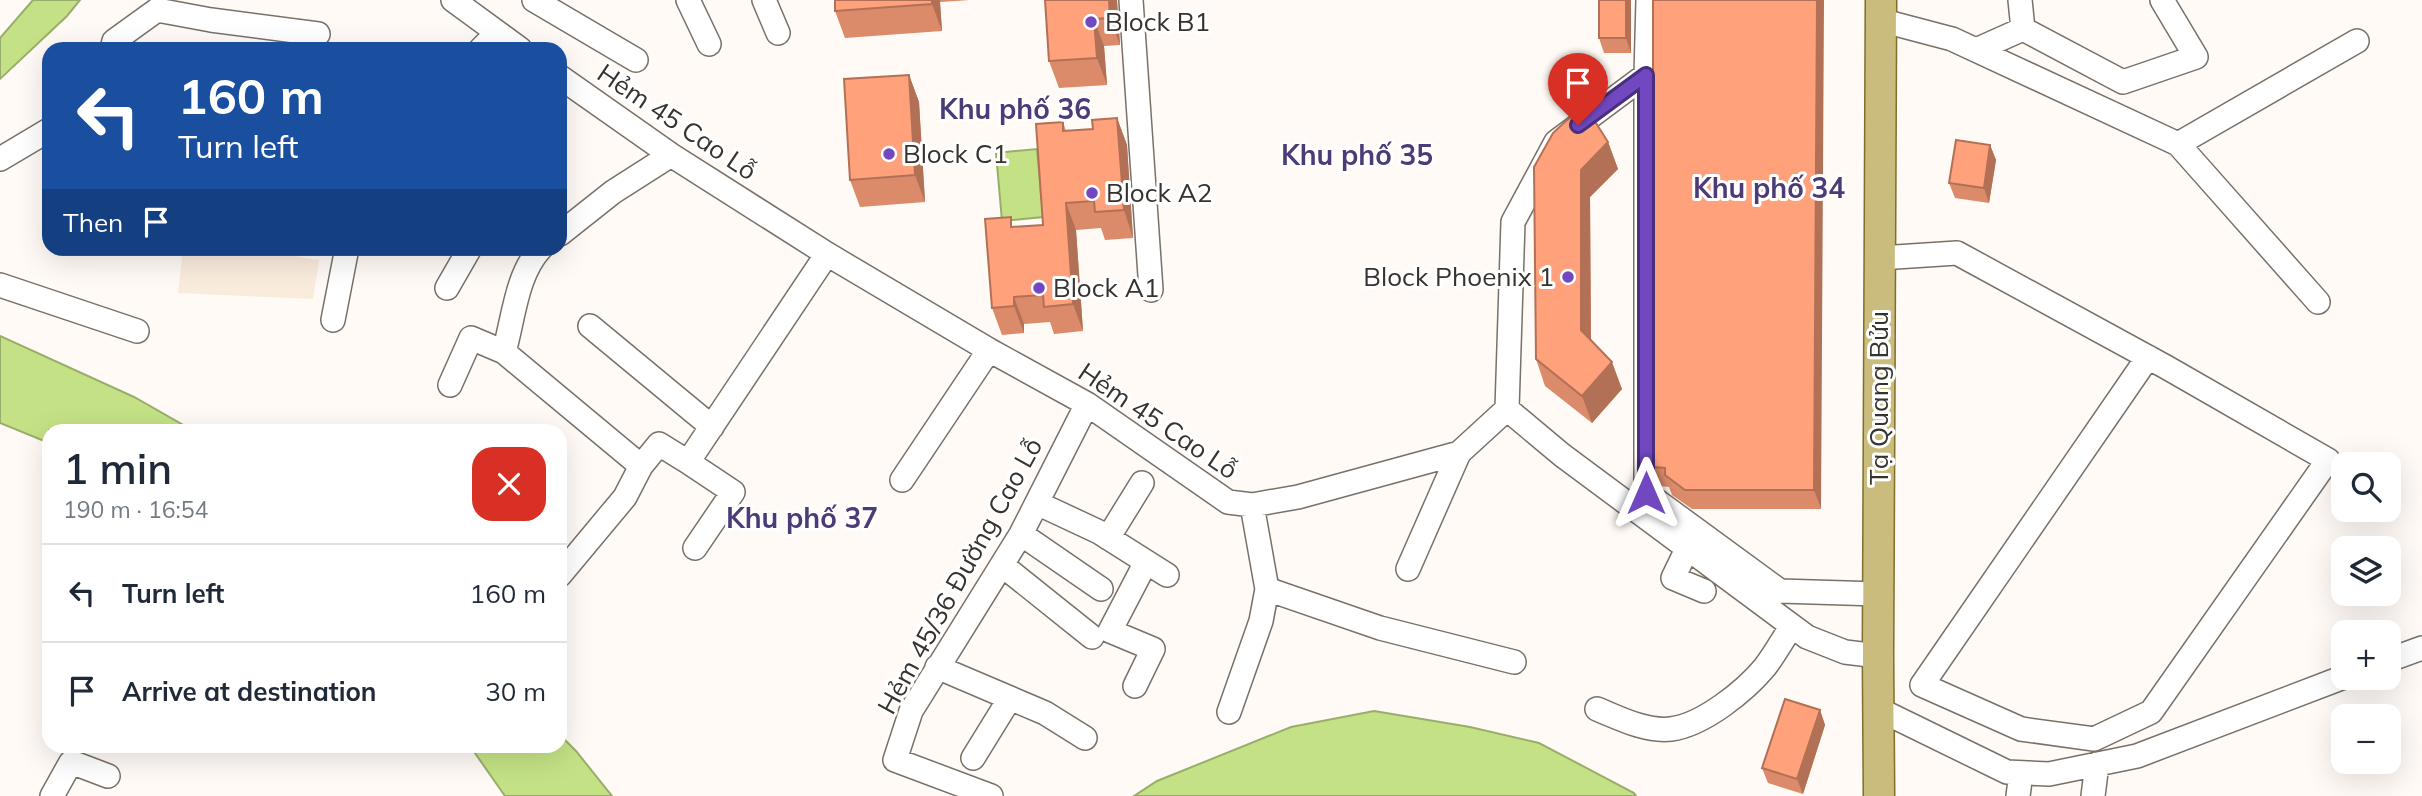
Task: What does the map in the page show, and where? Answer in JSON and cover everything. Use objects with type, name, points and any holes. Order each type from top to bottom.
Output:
[{"type":"main road","name":"Tạ Quang Bửu","points":[[1879,796],[1881,10]]},
{"type":"lane","points":[[453,0],[489,41]]},
{"type":"lane","points":[[534,0],[636,60]]},
{"type":"lane","points":[[688,0],[709,44]]},
{"type":"lane","points":[[764,0],[778,33]]},
{"type":"lane","points":[[1130,0],[1151,290]]},
{"type":"lane","points":[[1647,0],[1646,493],[1780,591],[1878,594]]},
{"type":"lane","points":[[2020,0],[2023,29]]},
{"type":"lane","points":[[2023,29],[2123,82],[2196,57],[2162,0]]},
{"type":"lane","points":[[114,42],[157,10],[213,10],[318,34]]},
{"type":"lane","points":[[1881,10],[1952,39],[2178,144],[2318,302]]},
{"type":"lane","points":[[1976,50],[2023,29]]},
{"type":"lane","points":[[2178,144],[2357,41]]},
{"type":"lane","points":[[1646,75],[1556,142],[1513,222],[1507,409],[1562,455],[1807,637],[1845,652],[1878,656]]},
{"type":"lane","name":"Hẻm 45 Cao Lỗ","points":[[567,87],[827,254],[989,350],[1087,404],[1228,502],[1252,505],[1339,487],[1459,453],[1507,409]]},
{"type":"lane","points":[[0,159],[42,134]]},
{"type":"lane","points":[[567,228],[612,192],[671,155]]},
{"type":"lane","points":[[1880,258],[1957,253],[2148,357],[2328,460],[2151,712],[2094,739],[2021,729],[1922,685],[2148,357]]},
{"type":"lane","points":[[688,462],[827,254]]},
{"type":"lane","points":[[333,320],[345,256]]},
{"type":"lane","points":[[447,288],[465,256]]},
{"type":"lane","points":[[504,352],[520,284],[527,266],[535,256]]},
{"type":"lane","points":[[0,285],[136,331]]},
{"type":"lane","points":[[590,326],[712,427]]},
{"type":"lane","points":[[450,385],[471,338],[504,352],[641,466]]},
{"type":"lane","points":[[902,480],[989,350]]},
{"type":"lane","name":"Hẻm 45/36 Đường Cao Lỗ","points":[[990,796],[895,760],[911,711],[1021,534],[1087,404]]},
{"type":"lane","points":[[567,567],[625,497],[641,466],[659,444],[733,492],[695,548]]},
{"type":"lane","points":[[1408,569],[1459,453]]},
{"type":"lane","points":[[1108,538],[1142,483]]},
{"type":"lane","points":[[1037,503],[1108,538],[1167,575]]},
{"type":"lane","points":[[1229,712],[1261,621],[1267,589],[1252,505]]},
{"type":"lane","points":[[1021,534],[1101,589]]},
{"type":"lane","points":[[1688,547],[1674,578],[1704,591]]},
{"type":"lane","points":[[1135,686],[1153,649],[1110,631],[1146,562]]},
{"type":"lane","points":[[1002,565],[1092,637]]},
{"type":"lane","points":[[1267,589],[1380,628],[1514,662]]},
{"type":"lane","points":[[1597,709],[1647,728],[1671,729],[1699,720],[1731,699],[1765,667],[1792,626]]},
{"type":"lane","points":[[2401,656],[2422,648]]},
{"type":"lane","points":[[937,667],[1045,713],[1085,738]]},
{"type":"lane","points":[[1878,709],[2007,772],[2049,774],[2137,756],[2331,682]]},
{"type":"lane","points":[[973,758],[1010,698]]},
{"type":"lane","points":[[52,796],[71,762],[108,776]]},
{"type":"lane","points":[[2094,796],[2097,764]]},
{"type":"lane","points":[[2018,796],[2021,773]]},
{"type":"shaded area","points":[[33,0],[80,0],[67,16],[0,79],[0,38]]},
{"type":"shaded area","points":[[1037,149],[1043,217],[1002,221],[996,153]]},
{"type":"shaded area","points":[[182,256],[297,256],[319,260],[313,299],[178,293]]},
{"type":"shaded area","points":[[0,336],[134,397],[181,424],[42,424],[42,440],[0,423]]},
{"type":"shaded area","points":[[1374,711],[1470,727],[1539,743],[1636,796],[1134,796],[1157,781],[1291,727]]},
{"type":"shaded area","points":[[567,742],[612,796],[505,796],[475,753],[567,753]]},
{"type":"building","points":[[835,0],[932,0],[932,4],[835,11]]},
{"type":"building","points":[[1045,0],[1109,0],[1110,18],[1094,19],[1097,58],[1049,61]]},
{"type":"building","points":[[1599,0],[1626,0],[1626,38],[1599,38]]},
{"type":"building","points":[[1653,0],[1817,0],[1814,490],[1685,490],[1665,475],[1665,468],[1653,467]]},
{"type":"building","name":"Block C1","points":[[909,75],[915,175],[850,180],[844,79]]},
{"type":"building","name":"Block Phoenix 1","points":[[1584,104],[1608,142],[1581,170],[1581,330],[1612,362],[1582,396],[1536,359],[1534,167],[1553,133]]},
{"type":"building","points":[[1117,118],[1124,210],[1095,212],[1094,201],[1066,203],[1073,304],[1044,307],[1043,295],[1014,297],[1014,306],[992,308],[985,219],[1011,217],[1011,227],[1043,225],[1036,124],[1063,122],[1063,131],[1093,129],[1092,120]]},
{"type":"building","points":[[1956,140],[1990,145],[1984,188],[1949,183]]},
{"type":"building","points":[[1785,699],[1820,710],[1797,779],[1762,768]]},
{"type":"place","name":"Block B1","points":[[1091,22]]},
{"type":"place","name":"Block C1","points":[[889,154]]},
{"type":"place","name":"Block A2","points":[[1092,193]]},
{"type":"place","name":"Block Phoenix 1","points":[[1568,277]]},
{"type":"place","name":"Block A1","points":[[1039,288]]},
{"type":"district","name":"Khu phố 36","points":[[1015,109]]},
{"type":"district","name":"Khu phố 35","points":[[1357,155]]},
{"type":"district","name":"Khu phố 34","points":[[1769,188]]},
{"type":"district","name":"Khu phố 37","points":[[802,518]]},
{"type":"route","points":[[1578,125],[1646,75],[1646,493]]}]
